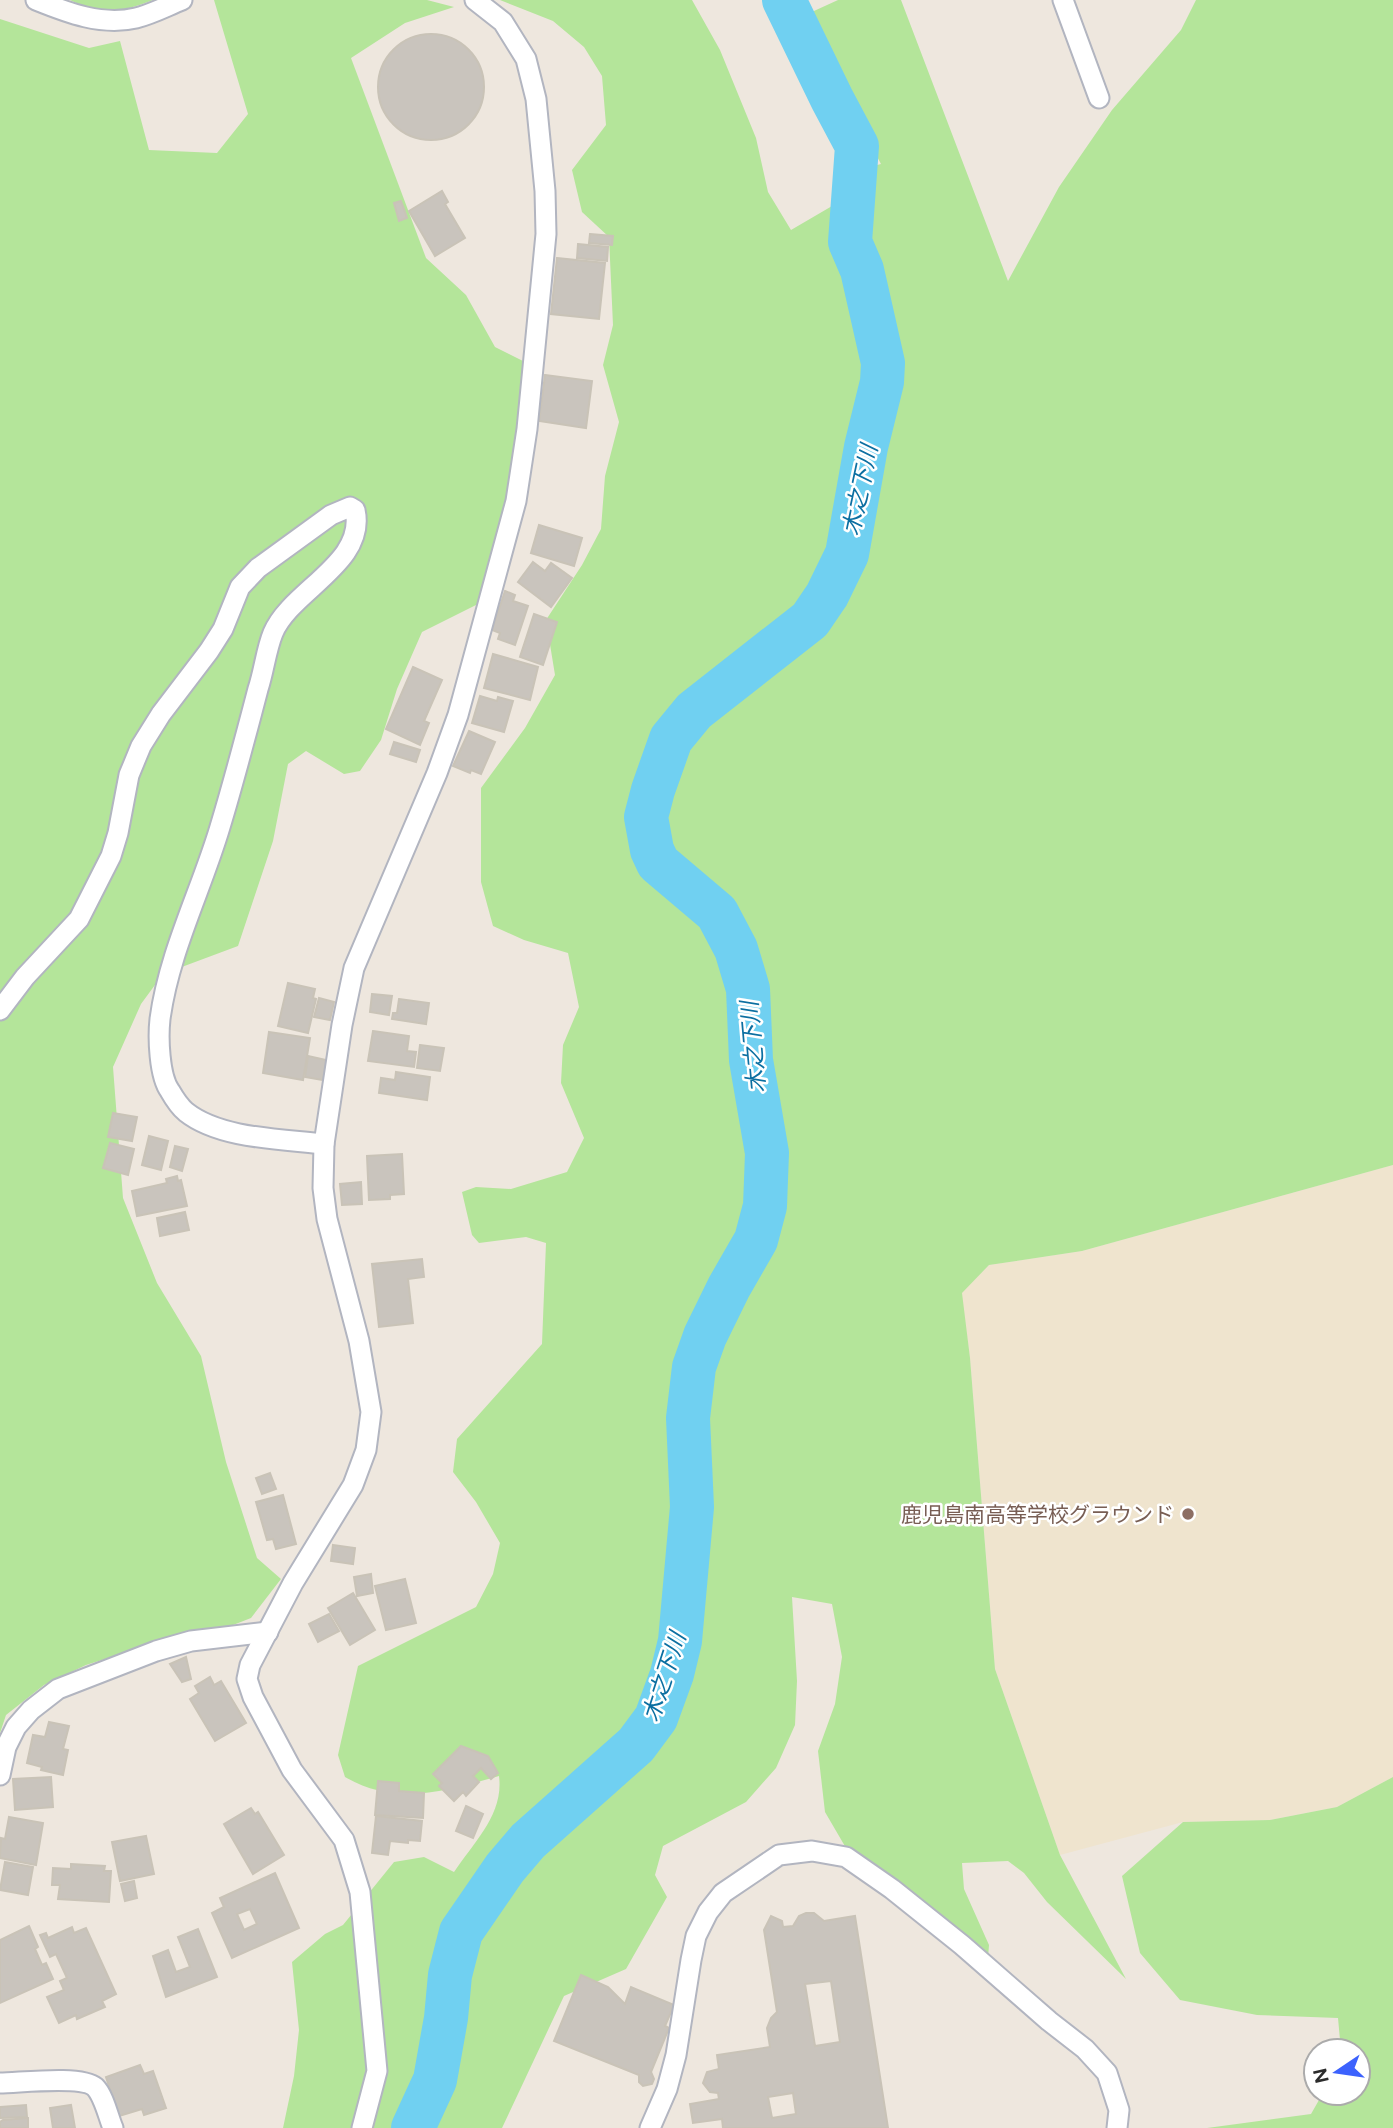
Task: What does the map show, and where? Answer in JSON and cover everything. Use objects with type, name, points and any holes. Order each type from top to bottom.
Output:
[{"type":"street","points":[[36,0],[85,18],[117,20],[137,18],[182,0]]},
{"type":"street","points":[[362,2128],[377,2071],[360,1892],[344,1840],[292,1770],[253,1698],[247,1679],[250,1665],[293,1583],[353,1485],[366,1450],[371,1412],[359,1341],[327,1219],[323,1188],[324,1144],[342,1025],[354,968],[437,773],[457,715],[516,501],[527,429],[546,234],[538,110],[526,59],[503,22],[475,0]]},
{"type":"street","points":[[1063,0],[1099,98]]},
{"type":"street","points":[[0,1010],[25,977],[79,919],[111,856],[129,775],[141,746],[209,651],[222,629],[240,587],[258,568],[331,515],[344,508],[355,510],[357,519],[349,545],[336,566],[302,596],[274,631],[220,829],[171,968],[160,1020],[161,1061],[167,1088],[186,1111],[211,1126],[324,1144]]},
{"type":"street","points":[[0,1775],[6,1747],[16,1727],[31,1710],[58,1689],[156,1651],[191,1641],[268,1632]]},
{"type":"street","points":[[650,2128],[667,2089],[676,2054],[696,1936],[708,1912],[723,1893],[779,1855],[812,1851],[846,1857],[892,1889],[1084,2049],[1107,2073],[1119,2110],[1117,2128]]},
{"type":"street","points":[[0,2083],[80,2081],[94,2086],[113,2128]]},
{"type":"shaded area","name":"鹿児島南高等学校グラウンド","points":[[1393,1165],[1393,1777],[1337,1807],[1270,1820],[1183,1822],[1060,1855],[995,1669],[970,1358],[961,1293],[989,1265],[1082,1251]]},
{"type":"green space","points":[[70,0],[153,0],[130,8],[102,11]]},
{"type":"green space","points":[[214,0],[427,0],[454,7],[405,23],[351,58],[426,258],[466,295],[495,347],[523,361],[524,385],[508,495],[478,604],[422,632],[397,689],[381,740],[360,771],[344,774],[306,751],[288,764],[273,841],[238,946],[163,974],[141,1004],[113,1067],[123,1198],[157,1283],[201,1356],[226,1462],[257,1558],[281,1579],[251,1618],[228,1627],[191,1632],[86,1665],[44,1685],[6,1715],[0,1733],[0,19],[89,48],[120,41],[149,150],[217,153],[248,114]]},
{"type":"green space","points":[[500,0],[692,0],[720,50],[756,138],[768,192],[791,230],[856,192],[854,171],[881,164],[803,16],[838,0],[901,0],[1008,281],[1059,187],[1112,110],[1181,30],[1196,0],[1393,0],[1393,1165],[1082,1251],[989,1265],[962,1293],[970,1358],[995,1669],[1060,1855],[1126,1979],[1047,1902],[1024,1873],[1008,1861],[962,1863],[964,1889],[989,1945],[988,1958],[846,1848],[825,1812],[818,1751],[835,1704],[842,1657],[832,1604],[792,1597],[797,1681],[795,1725],[776,1768],[746,1802],[663,1846],[655,1875],[667,1897],[626,1969],[564,1996],[502,2128],[283,2128],[294,2076],[299,2030],[292,1962],[325,1934],[343,1925],[394,1862],[424,1857],[454,1872],[486,1827],[497,1803],[499,1776],[440,1791],[402,1794],[383,1792],[345,1777],[338,1755],[358,1666],[476,1607],[493,1574],[500,1543],[476,1502],[453,1472],[457,1439],[542,1344],[546,1243],[526,1237],[479,1243],[472,1235],[462,1192],[476,1187],[511,1189],[567,1172],[584,1138],[561,1083],[563,1045],[579,1007],[568,953],[524,940],[493,926],[481,882],[481,788],[525,728],[555,675],[546,620],[582,565],[601,529],[605,476],[619,422],[603,365],[613,325],[609,237],[582,212],[572,170],[606,125],[602,76],[584,47],[553,21]]},
{"type":"green space","points":[[1393,1777],[1393,2128],[1207,2128],[1311,2114],[1315,2107],[1372,2107],[1372,2037],[1340,2037],[1338,2018],[1257,2015],[1180,2000],[1140,1953],[1122,1876],[1183,1822],[1270,1820],[1337,1807]]},
{"type":"building","points":[[431,34],[451,38],[469,49],[480,67],[484,87],[480,107],[469,125],[451,136],[431,140],[411,136],[393,125],[382,107],[378,87],[382,67],[393,49],[411,38]]},
{"type":"building","points":[[442,191],[448,202],[445,204],[465,238],[435,256],[409,211]]},
{"type":"building","points":[[401,201],[407,218],[399,221],[394,203]]},
{"type":"building","points":[[590,234],[613,236],[612,245],[589,243]]},
{"type":"building","points":[[578,244],[608,247],[607,261],[577,258]]},
{"type":"building","points":[[557,258],[605,263],[599,319],[551,314]]},
{"type":"building","points":[[545,375],[592,381],[586,428],[539,421]]},
{"type":"building","points":[[539,525],[582,538],[574,566],[531,553]]},
{"type":"building","points":[[533,562],[545,571],[551,563],[572,578],[551,607],[518,582]]},
{"type":"building","points":[[505,591],[515,595],[513,601],[528,606],[515,645],[498,639],[500,633],[492,630]]},
{"type":"building","points":[[534,614],[557,622],[543,665],[520,657]]},
{"type":"building","points":[[493,654],[538,667],[530,700],[484,688]]},
{"type":"building","points":[[413,667],[442,680],[424,721],[429,723],[420,745],[386,729]]},
{"type":"building","points":[[480,696],[497,701],[498,697],[513,701],[504,732],[472,723]]},
{"type":"building","points":[[469,731],[495,742],[481,774],[453,766]]},
{"type":"building","points":[[394,742],[420,750],[416,762],[390,754]]},
{"type":"building","points":[[288,983],[315,989],[313,998],[316,999],[308,1033],[278,1026]]},
{"type":"building","points":[[372,994],[392,996],[389,1015],[370,1012]]},
{"type":"building","points":[[319,998],[334,1002],[330,1020],[314,1017]]},
{"type":"building","points":[[399,999],[429,1003],[426,1024],[392,1019],[393,1013],[397,1013]]},
{"type":"building","points":[[373,1031],[409,1036],[407,1051],[416,1052],[414,1067],[368,1061]]},
{"type":"building","points":[[269,1032],[310,1038],[303,1080],[263,1073]]},
{"type":"building","points":[[420,1045],[444,1048],[440,1071],[417,1068]]},
{"type":"building","points":[[308,1056],[326,1060],[323,1080],[305,1077]]},
{"type":"building","points":[[396,1072],[430,1077],[427,1100],[379,1093],[381,1078],[395,1080]]},
{"type":"building","points":[[113,1113],[137,1117],[132,1141],[108,1137]]},
{"type":"building","points":[[149,1136],[168,1141],[161,1170],[142,1165]]},
{"type":"building","points":[[110,1143],[134,1149],[128,1175],[103,1168]]},
{"type":"building","points":[[175,1146],[188,1149],[182,1171],[170,1167]]},
{"type":"building","points":[[402,1154],[404,1194],[390,1195],[390,1199],[369,1200],[367,1156]]},
{"type":"building","points":[[177,1176],[178,1181],[181,1180],[187,1206],[137,1216],[132,1191],[167,1183],[166,1179]]},
{"type":"building","points":[[361,1182],[362,1204],[342,1205],[340,1184]]},
{"type":"building","points":[[185,1212],[189,1230],[160,1236],[157,1218]]},
{"type":"building","points":[[422,1259],[424,1277],[408,1279],[413,1323],[379,1327],[372,1264]]},
{"type":"building","points":[[270,1473],[276,1489],[262,1494],[256,1478]]},
{"type":"building","points":[[283,1495],[296,1544],[276,1549],[273,1539],[267,1540],[256,1502]]},
{"type":"building","points":[[333,1545],[355,1548],[353,1564],[331,1561]]},
{"type":"building","points":[[371,1574],[373,1593],[357,1596],[354,1577]]},
{"type":"building","points":[[405,1579],[416,1623],[386,1630],[375,1586]]},
{"type":"building","points":[[353,1593],[375,1630],[350,1645],[328,1608]]},
{"type":"building","points":[[329,1614],[339,1631],[318,1642],[309,1624]]},
{"type":"building","points":[[186,1657],[191,1679],[182,1682],[170,1664]]},
{"type":"building","points":[[210,1677],[214,1685],[221,1681],[246,1723],[215,1741],[190,1699],[199,1693],[195,1686]]},
{"type":"building","points":[[49,1722],[69,1726],[63,1749],[68,1750],[63,1775],[41,1770],[42,1767],[27,1763],[33,1735],[45,1737]]},
{"type":"building","points":[[461,1746],[488,1756],[498,1773],[491,1779],[481,1768],[473,1776],[479,1782],[466,1796],[463,1792],[454,1801],[439,1786],[442,1783],[433,1774]]},
{"type":"building","points":[[51,1777],[53,1807],[15,1810],[13,1779]]},
{"type":"building","points":[[378,1781],[399,1783],[399,1791],[424,1793],[423,1818],[375,1815]]},
{"type":"building","points":[[466,1806],[483,1814],[473,1838],[456,1831]]},
{"type":"building","points":[[251,1808],[255,1814],[258,1812],[284,1855],[253,1874],[224,1824]]},
{"type":"building","points":[[376,1816],[422,1821],[420,1841],[390,1841],[388,1855],[372,1853]]},
{"type":"building","points":[[9,1817],[43,1823],[36,1865],[0,1858],[1,1838],[5,1839]]},
{"type":"building","points":[[146,1836],[154,1874],[120,1881],[112,1842]]},
{"type":"building","points":[[5,1862],[33,1867],[28,1895],[0,1890]]},
{"type":"building","points":[[71,1864],[105,1866],[104,1871],[111,1871],[109,1902],[58,1899],[60,1885],[52,1885],[53,1868],[71,1869]]},
{"type":"building","points":[[275,1873],[299,1928],[232,1958],[212,1913],[224,1907],[220,1898]],"holes":[[[250,1909],[257,1924],[244,1930],[237,1914]]]},
{"type":"building","points":[[134,1881],[137,1898],[125,1901],[121,1884]]},
{"type":"building","points":[[814,1913],[824,1921],[855,1916],[888,2128],[723,2128],[722,2119],[693,2123],[690,2104],[719,2099],[718,2093],[710,2092],[703,2083],[707,2072],[719,2069],[717,2055],[770,2047],[767,2028],[777,2012],[764,1930],[771,1916],[782,1921],[783,1927],[793,1926],[799,1916]],"holes":[[[831,1981],[840,2042],[815,2046],[805,1984]],[[793,2093],[796,2114],[772,2118],[768,2097]]]},
{"type":"building","points":[[29,1926],[42,1965],[46,1963],[53,1979],[0,2003],[0,1940]]},
{"type":"building","points":[[72,1927],[74,1933],[86,1928],[116,1994],[102,2001],[105,2007],[77,2019],[76,2015],[59,2023],[47,1997],[64,1990],[60,1981],[67,1978],[56,1954],[50,1957],[40,1935],[46,1933],[48,1938]]},
{"type":"building","points":[[198,1929],[217,1977],[166,1997],[153,1956],[168,1950],[176,1972],[190,1967],[178,1937]]},
{"type":"building","points":[[581,1975],[608,1987],[625,2004],[631,1987],[674,2005],[665,2026],[669,2028],[651,2072],[654,2079],[652,2084],[643,2086],[639,2082],[639,2075],[554,2041]]},
{"type":"building","points":[[140,2065],[144,2074],[153,2071],[166,2108],[144,2115],[142,2109],[119,2116],[106,2077]]},
{"type":"building","points":[[26,2105],[27,2117],[0,2118],[0,2107]]},
{"type":"building","points":[[71,2105],[75,2128],[53,2128],[50,2108]]},
{"type":"building","points":[[28,2118],[28,2128],[0,2128],[0,2122],[3,2120]]},
{"type":"waterway","name":"木之下川","points":[[413,2128],[435,2080],[446,2018],[450,1975],[461,1932],[505,1868],[528,1841],[636,1745],[656,1718],[672,1674],[680,1641],[692,1507],[688,1418],[694,1367],[705,1336],[756,1240],[765,1206],[767,1153],[751,1060],[748,989],[736,949],[717,913],[658,863],[652,850],[646,817],[671,739],[694,711],[810,620],[827,595],[847,554],[866,447],[882,382],[883,363],[862,270],[850,242],[857,146],[784,0]]},
{"type":"place","name":"鹿児島南高等学校グラウンド","points":[[1188,1514]]}]
